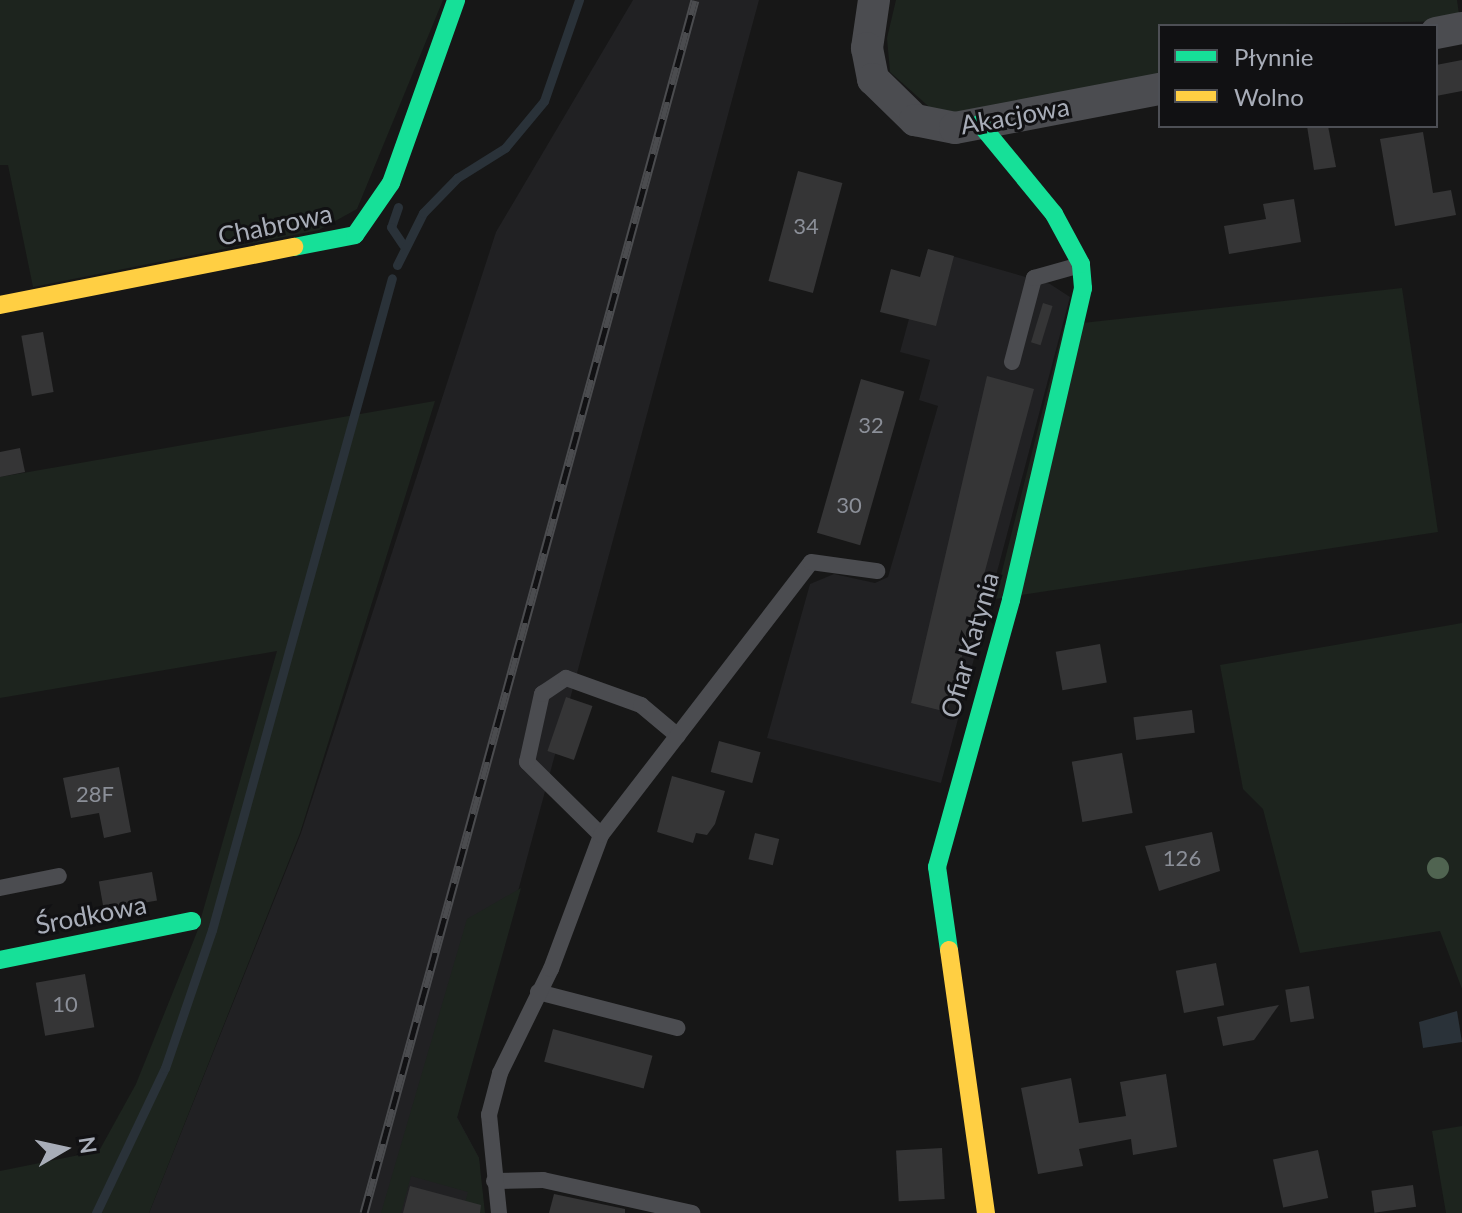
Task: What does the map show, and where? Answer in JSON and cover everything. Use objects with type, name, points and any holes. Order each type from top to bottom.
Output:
[{"type":"street","name":"Chabrowa","points":[[0,305],[355,235],[391,183],[456,0]]},
{"type":"street","name":"Akacjowa","points":[[874,0],[867,48],[885,98],[934,126],[980,124],[1158,89]]},
{"type":"street","points":[[1438,33],[1462,28]]},
{"type":"street","name":"Ofiar Katynia","points":[[980,124],[1054,214],[1081,264],[1081,320],[937,867],[986,1213]]},
{"type":"street","name":"Środkowa","points":[[0,960],[192,921]]},
{"type":"lane","points":[[1012,362],[1034,278],[1081,264]]},
{"type":"lane","points":[[499,1213],[489,1115],[601,835],[811,562],[877,571]]},
{"type":"lane","points":[[601,835],[527,762],[542,694],[566,678],[641,705],[678,736]]},
{"type":"lane","points":[[0,888],[59,876]]},
{"type":"lane","points":[[538,992],[677,1028]]},
{"type":"lane","points":[[494,1181],[555,1182],[692,1213]]},
{"type":"shaded area","points":[[0,0],[443,0],[357,209],[319,230],[33,287],[8,165],[0,165]]},
{"type":"shaded area","points":[[633,0],[759,0],[457,1117],[479,1158],[483,1213],[149,1213],[301,833],[496,232]]},
{"type":"shaded area","points":[[896,0],[1457,0],[1460,21],[1158,24],[1158,80],[986,114],[936,113],[890,72],[887,38]]},
{"type":"shaded area","points":[[928,249],[1050,284],[1070,297],[941,783],[767,738],[810,584],[834,574],[875,583],[888,577],[938,406],[919,400],[930,360],[900,352]]},
{"type":"shaded area","points":[[1402,288],[1438,532],[995,599],[1064,325]]},
{"type":"shaded area","points":[[435,401],[300,833],[149,1213],[0,1213],[0,1171],[99,1151],[136,1084],[197,932],[277,651],[0,698],[0,477]]},
{"type":"shaded area","points":[[1462,623],[1462,989],[1440,931],[1300,953],[1263,809],[1243,789],[1220,665]]},
{"type":"shaded area","points":[[521,888],[457,1118],[479,1158],[485,1213],[462,1213],[468,1192],[411,1176],[401,1213],[381,1213],[467,919]]},
{"type":"shaded area","points":[[1457,1011],[1462,1042],[1423,1048],[1419,1022]]},
{"type":"shaded area","points":[[1462,1126],[1462,1213],[1446,1213],[1432,1131]]},
{"type":"building","points":[[1462,60],[1462,91],[1438,96],[1438,65]]},
{"type":"building","points":[[1307,128],[1328,128],[1336,167],[1314,170]]},
{"type":"building","points":[[1423,132],[1433,193],[1451,190],[1456,215],[1395,226],[1380,139]]},
{"type":"building","points":[[798,171],[842,183],[813,293],[768,281]]},
{"type":"building","points":[[1294,199],[1301,242],[1229,254],[1224,226],[1266,219],[1263,204]]},
{"type":"building","points":[[928,249],[954,256],[936,326],[880,312],[891,269],[920,277]]},
{"type":"building","points":[[1043,303],[1053,306],[1041,345],[1031,342]]},
{"type":"building","points":[[43,332],[54,392],[32,396],[21,336]]},
{"type":"building","points":[[987,376],[1034,389],[947,712],[911,703]]},
{"type":"building","points":[[861,379],[904,391],[860,545],[817,533]]},
{"type":"building","points":[[20,448],[25,472],[0,477],[0,452]]},
{"type":"building","points":[[1100,644],[1107,682],[1062,690],[1056,652]]},
{"type":"building","points":[[566,697],[592,706],[574,760],[547,751]]},
{"type":"building","points":[[1192,710],[1195,733],[1136,740],[1133,717]]},
{"type":"building","points":[[719,741],[761,752],[752,783],[711,772]]},
{"type":"building","points":[[1122,753],[1133,813],[1082,822],[1072,762]]},
{"type":"building","points":[[119,767],[131,832],[104,838],[99,813],[71,818],[63,778]]},
{"type":"building","points":[[672,776],[725,791],[715,824],[707,835],[696,833],[693,843],[657,832]]},
{"type":"building","points":[[1212,832],[1220,871],[1159,891],[1145,846]]},
{"type":"building","points":[[755,833],[779,839],[773,865],[748,859]]},
{"type":"building","points":[[152,872],[157,901],[104,910],[99,881]]},
{"type":"building","points":[[1216,963],[1224,1005],[1184,1013],[1176,971]]},
{"type":"building","points":[[85,974],[94,1027],[45,1036],[36,983]]},
{"type":"building","points":[[1309,986],[1314,1019],[1290,1022],[1285,990]]},
{"type":"building","points":[[1279,1005],[1254,1040],[1223,1046],[1217,1017]]},
{"type":"building","points":[[553,1029],[652,1056],[644,1088],[544,1062]]},
{"type":"building","points":[[1166,1074],[1177,1147],[1133,1155],[1131,1139],[1079,1149],[1083,1166],[1038,1174],[1021,1088],[1071,1078],[1079,1123],[1126,1116],[1120,1082]]},
{"type":"building","points":[[942,1148],[945,1199],[899,1201],[896,1150]]},
{"type":"building","points":[[1318,1150],[1328,1198],[1283,1207],[1273,1160]]},
{"type":"building","points":[[1413,1185],[1416,1207],[1374,1213],[1371,1191]]},
{"type":"building","points":[[410,1186],[481,1205],[480,1213],[403,1213]]},
{"type":"building","points":[[554,1194],[625,1209],[625,1213],[549,1213]]},
{"type":"waterway","points":[[397,265],[423,213],[457,178],[505,148],[544,101],[579,0]]},
{"type":"waterway","points":[[398,207],[391,227],[403,245]]},
{"type":"waterway","points":[[96,1213],[165,1068],[212,930],[392,278]]},
{"type":"railway","points":[[364,1213],[695,0]]},
{"type":"traffic: fast","points":[[294,247],[355,235],[391,183],[456,0]]},
{"type":"traffic: fast","points":[[949,950],[937,867],[1011,600],[1083,288],[1081,264],[1054,214],[980,124]]},
{"type":"traffic: fast","points":[[0,960],[192,921]]},
{"type":"traffic: slow","points":[[0,305],[294,247]]},
{"type":"traffic: slow","points":[[949,950],[986,1213]]}]
